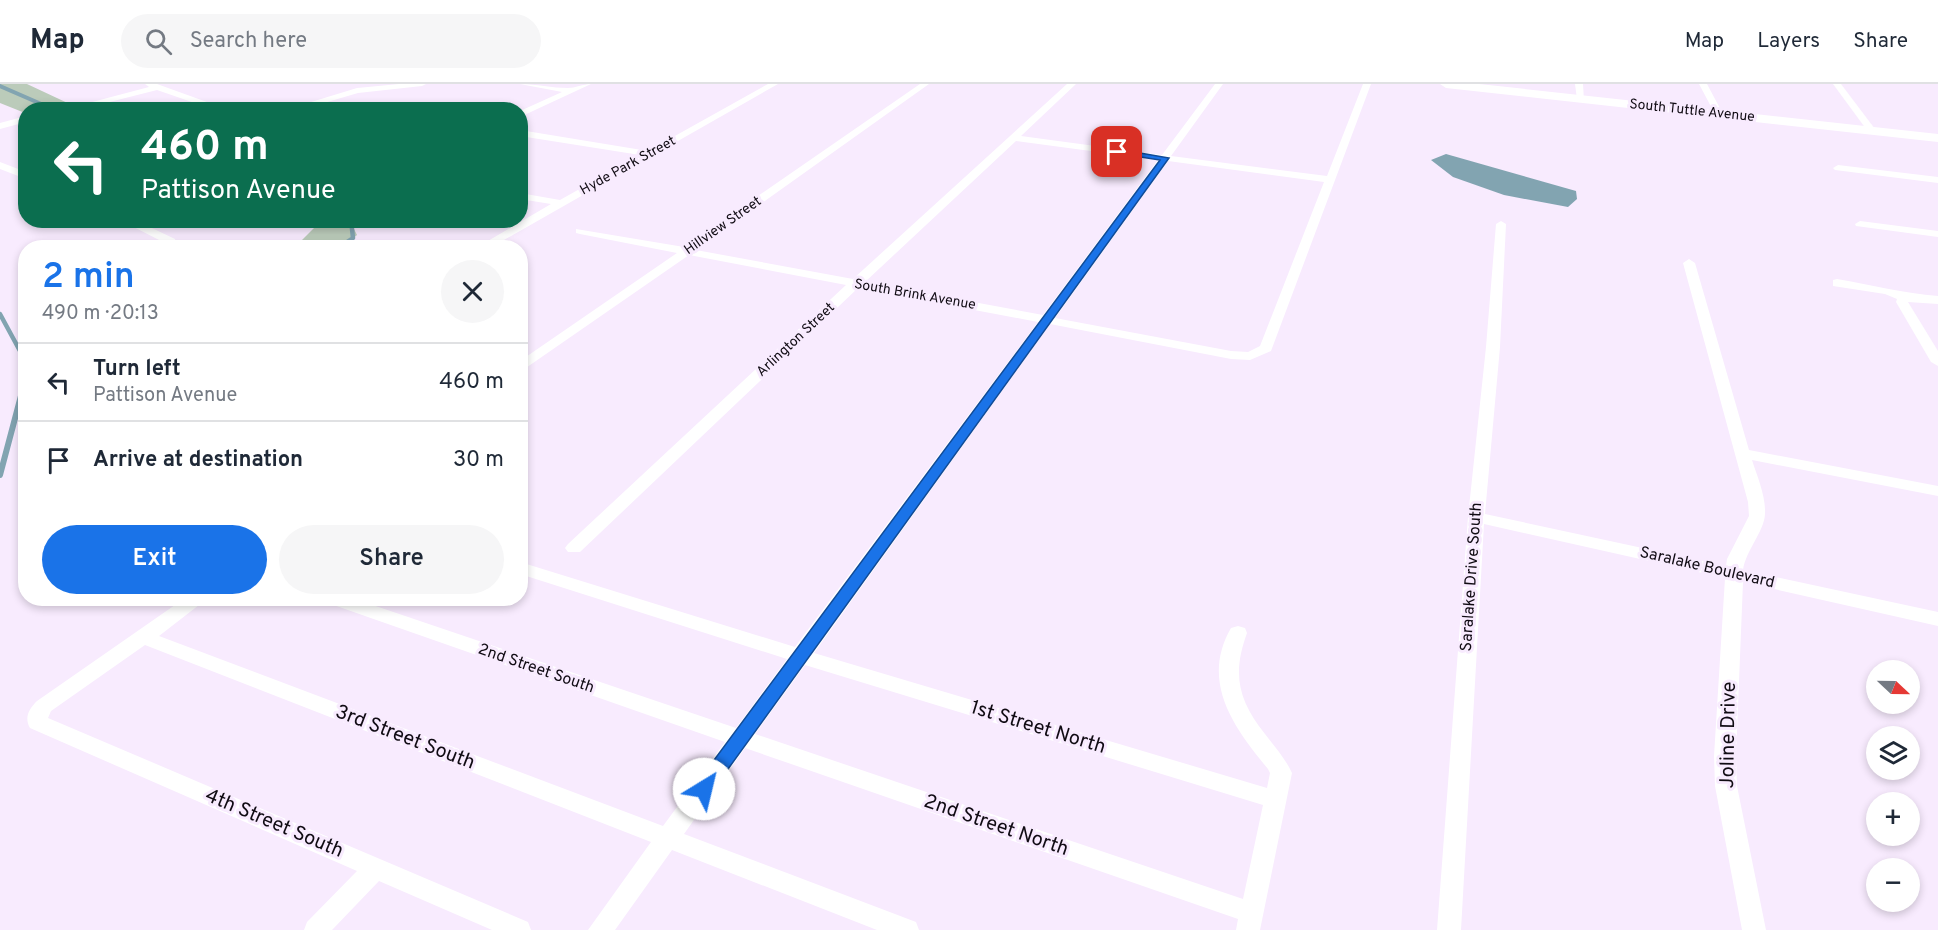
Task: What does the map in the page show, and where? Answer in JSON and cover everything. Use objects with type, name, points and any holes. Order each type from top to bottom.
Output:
[{"type":"main road","name":"South Tuttle Avenue","points":[[1446,84],[1580,92]]},
{"type":"main road","name":"South Tuttle Avenue","points":[[1490,84],[1580,92],[1938,138]]},
{"type":"main road","name":"South Tuttle Avenue","points":[[1870,128],[1938,133]]},
{"type":"street","points":[[318,102],[357,91],[422,84]]},
{"type":"street","points":[[524,84],[571,91]]},
{"type":"street","points":[[528,110],[587,84]]},
{"type":"street","name":"Hyde Park Street","points":[[528,222],[774,84]]},
{"type":"street","name":"Hillview Street","points":[[528,362],[925,84]]},
{"type":"street","name":"Arlington Street","points":[[574,548],[1072,84]]},
{"type":"street","points":[[600,930],[1220,84]]},
{"type":"street","points":[[1014,138],[1331,180],[1367,84]]},
{"type":"street","points":[[1703,84],[1717,111]]},
{"type":"street","points":[[1837,84],[1870,128]]},
{"type":"street","points":[[93,102],[153,86],[201,102]]},
{"type":"street","points":[[0,126],[18,121]]},
{"type":"street","points":[[528,134],[649,154]]},
{"type":"street","points":[[0,165],[18,173]]},
{"type":"street","points":[[1838,168],[1938,180]]},
{"type":"street","name":"South Brink Avenue","points":[[580,231],[1231,355],[1250,356],[1266,348],[1331,180]]},
{"type":"street","points":[[528,197],[561,203]]},
{"type":"street","name":"Saralake Drive South","points":[[1449,930],[1476,517],[1493,347],[1501,224]]},
{"type":"street","points":[[1860,224],[1938,234]]},
{"type":"street","points":[[143,228],[169,240]]},
{"type":"street","name":"Hyde Park Street","points":[[495,240],[517,228]]},
{"type":"street","name":"Joline Drive","points":[[1689,263],[1756,502],[1757,516],[1736,559],[1734,574],[1725,756],[1726,786],[1754,930]]},
{"type":"street","points":[[1837,283],[1888,291],[1904,297],[1938,300]]},
{"type":"street","points":[[1904,297],[1902,302],[1938,362]]},
{"type":"street","points":[[1742,453],[1938,491]]},
{"type":"street","name":"Saralake Boulevard","points":[[1476,517],[1938,619]]},
{"type":"street","name":"1st Street North","points":[[528,571],[800,656],[1276,800]]},
{"type":"street","points":[[143,637],[188,606]]},
{"type":"street","name":"2nd Street South","points":[[354,606],[740,739]]},
{"type":"street","points":[[1238,633],[1228,663],[1229,685],[1233,701],[1242,720],[1281,772],[1250,921]]},
{"type":"street","name":"4th Street South","points":[[143,637],[38,712],[37,722],[519,930]]},
{"type":"street","name":"3rd Street South","points":[[143,637],[907,930]]},
{"type":"street","name":"2nd Street North","points":[[740,739],[1250,921]]},
{"type":"street","points":[[316,930],[376,868]]},
{"type":"green space","points":[[0,84],[27,84],[65,102],[18,102],[18,110],[0,103]]},
{"type":"green space","points":[[314,228],[354,228],[357,235],[351,240],[302,240]]},
{"type":"water","points":[[1446,154],[1576,191],[1577,199],[1568,207],[1504,195],[1453,177],[1431,160]]},
{"type":"waterway","points":[[0,86],[37,102]]},
{"type":"waterway","points":[[350,240],[353,238],[352,228]]},
{"type":"waterway","points":[[0,314],[18,347]]},
{"type":"waterway","points":[[0,475],[18,407]]},
{"type":"route","points":[[704,789],[1165,158],[1117,152]]}]
